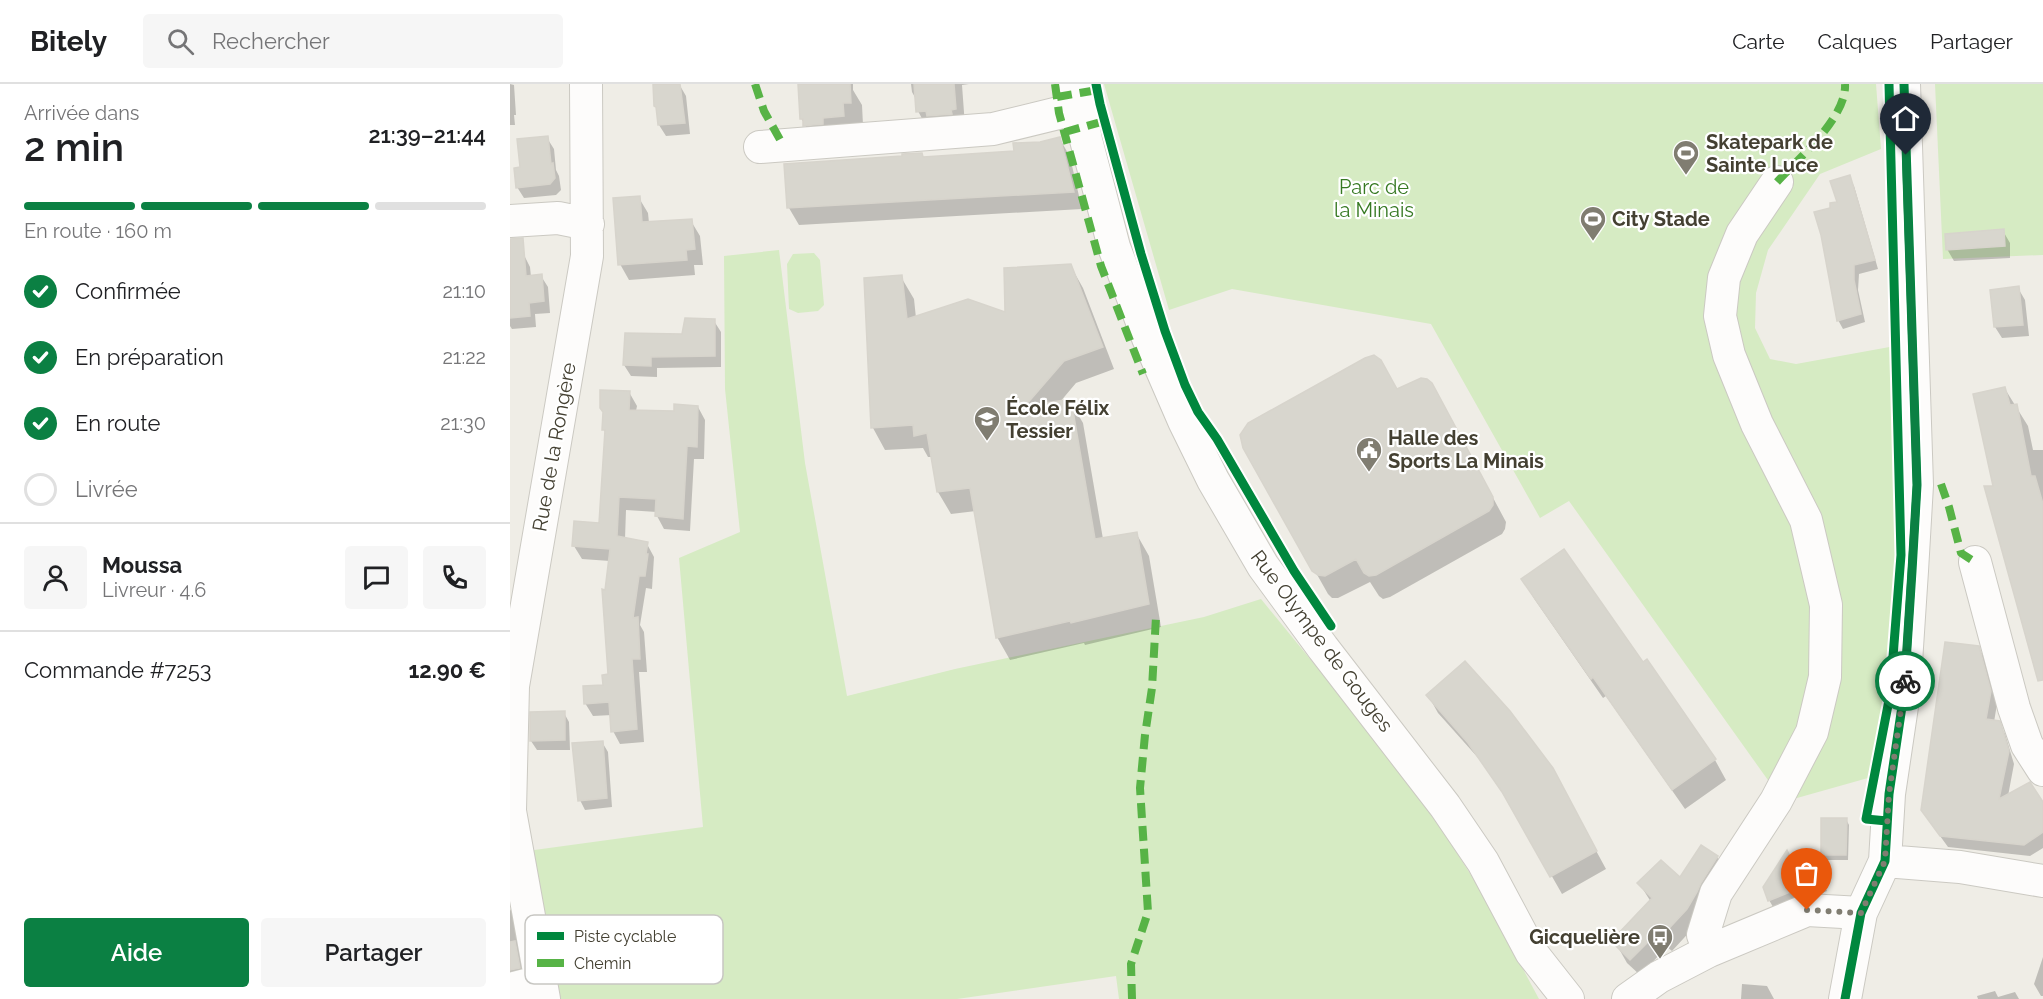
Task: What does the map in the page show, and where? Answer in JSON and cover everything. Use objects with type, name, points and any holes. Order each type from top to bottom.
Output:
[{"type":"street","name":"Rue de la Rongère","points":[[529,915],[510,810],[513,686],[587,256],[586,84]]},
{"type":"street","points":[[1845,999],[1861,913],[1885,861],[1889,794],[1904,693],[1917,485],[1904,84]]},
{"type":"street","points":[[760,147],[993,129],[1077,96]]},
{"type":"street","name":"Rue Olympe de Gouges","points":[[1077,96],[1114,247],[1148,338],[1184,421],[1221,494],[1263,566],[1445,806],[1483,862],[1531,952],[1568,999]]},
{"type":"street","points":[[1709,951],[1703,935],[1716,893],[1776,801],[1812,732],[1825,677],[1826,605],[1806,520],[1757,424],[1729,355],[1720,316],[1724,278],[1742,234],[1777,182]]},
{"type":"street","points":[[510,221],[558,218],[588,224]]},
{"type":"street","points":[[1975,562],[2014,708],[2038,753]]},
{"type":"street","points":[[1885,861],[1960,867],[2043,881]]},
{"type":"street","points":[[1628,999],[1659,977],[1709,951],[1807,910],[1861,913]]},
{"type":"street","points":[[510,989],[543,990]]},
{"type":"green space","name":"Parc de la Minais","points":[[1104,84],[1876,84],[1881,149],[1820,174],[1768,250],[1756,293],[1755,328],[1770,359],[1796,364],[1895,346],[1897,554],[1887,697],[1868,778],[1797,798],[1770,783],[1569,501],[1540,518],[1431,324],[1232,289],[1169,310]]},
{"type":"green space","points":[[1935,84],[2043,84],[2043,255],[1943,259]]},
{"type":"green space","points":[[779,250],[805,463],[847,696],[955,669],[1204,617],[1261,599],[1360,720],[1436,820],[1483,894],[1539,999],[1119,999],[1116,976],[957,999],[557,999],[554,984],[723,984],[723,915],[540,915],[527,851],[703,827],[679,558],[740,532],[725,389],[724,256]]},
{"type":"green space","points":[[814,253],[820,260],[824,305],[818,311],[798,313],[789,309],[787,264],[793,254]]},
{"type":"building","points":[[653,84],[680,84],[685,123],[658,125]]},
{"type":"building","points":[[798,84],[850,84],[851,103],[843,103],[844,116],[823,118],[823,124],[803,126],[803,119],[800,119]]},
{"type":"building","points":[[914,84],[954,84],[956,109],[951,110],[952,114],[927,116],[926,111],[916,112]]},
{"type":"building","points":[[548,136],[555,178],[550,184],[516,188],[514,168],[520,167],[517,139]]},
{"type":"building","points":[[1060,137],[1074,192],[787,208],[784,164],[902,156],[902,154],[922,153],[923,157],[1014,151],[1013,143],[1040,142]]},
{"type":"building","points":[[1850,175],[1875,260],[1854,265],[1854,280],[1861,314],[1837,321],[1821,235],[1814,212],[1830,208],[1830,203],[1837,202],[1830,181]]},
{"type":"building","points":[[640,196],[642,222],[692,219],[695,249],[686,250],[687,260],[618,265],[613,198]]},
{"type":"building","points":[[2004,229],[2005,246],[1946,250],[1945,234]]},
{"type":"building","points":[[523,238],[526,276],[542,274],[544,301],[529,303],[530,316],[510,318],[510,239]]},
{"type":"building","points":[[1071,264],[1103,347],[1064,361],[1025,406],[1071,399],[1095,539],[1137,532],[1149,604],[996,638],[970,488],[937,492],[927,433],[914,436],[913,425],[871,428],[864,278],[902,275],[907,319],[968,299],[1005,312],[1004,268]]},
{"type":"building","points":[[2019,286],[2023,325],[1994,327],[1990,290]]},
{"type":"building","points":[[685,318],[715,319],[715,356],[651,357],[651,366],[623,365],[625,333],[682,334]]},
{"type":"building","name":"Halle des Sports La Minais","points":[[1374,355],[1381,360],[1397,389],[1421,378],[1432,383],[1493,497],[1493,505],[1489,511],[1376,575],[1369,576],[1364,573],[1356,559],[1325,576],[1318,575],[1312,571],[1243,448],[1240,435],[1248,423]]},
{"type":"building","points":[[2005,387],[2010,405],[2017,404],[2031,476],[2035,476],[2043,504],[2043,680],[2038,681],[1984,486],[1993,486],[1973,394]]},
{"type":"building","points":[[600,390],[630,391],[629,410],[674,411],[674,404],[698,406],[697,447],[687,446],[683,519],[655,516],[656,499],[619,497],[617,536],[648,542],[646,554],[648,554],[645,576],[639,576],[633,618],[638,617],[640,659],[632,659],[637,729],[611,732],[609,702],[584,704],[583,686],[603,685],[602,675],[608,674],[602,589],[605,590],[610,549],[572,546],[574,521],[599,523],[605,430],[602,430],[603,412],[600,408]]},
{"type":"building","points":[[1564,549],[1643,662],[1647,659],[1716,759],[1672,790],[1521,579]]},
{"type":"building","points":[[1945,642],[1979,646],[1991,691],[1986,719],[2000,721],[2009,751],[1999,799],[2030,782],[2043,802],[2043,832],[2024,845],[1940,836],[1921,810]]},
{"type":"building","points":[[1465,661],[1510,711],[1553,768],[1597,851],[1550,877],[1502,792],[1468,743],[1426,695]]},
{"type":"building","points":[[565,711],[565,740],[530,741],[530,712]]},
{"type":"building","points":[[603,741],[607,798],[578,801],[572,743]]},
{"type":"building","points":[[1821,818],[1847,818],[1846,855],[1821,855]]},
{"type":"building","points":[[1701,845],[1718,856],[1687,909],[1662,936],[1658,932],[1630,960],[1616,946],[1620,942],[1615,937],[1652,898],[1637,883],[1661,860],[1680,877]]},
{"type":"building","points":[[1787,850],[1792,861],[1812,853],[1822,879],[1768,901],[1763,887]]},
{"type":"building","points":[[515,941],[520,968],[510,970],[510,942]]},
{"type":"marked path","points":[[755,84],[764,111],[783,145]]},
{"type":"marked path","points":[[1055,84],[1059,113],[1101,266],[1143,374]]},
{"type":"marked path","points":[[1777,182],[1830,123],[1844,97],[1845,84]]},
{"type":"marked path","points":[[1057,97],[1097,90]]},
{"type":"marked path","points":[[1065,132],[1108,120]]},
{"type":"marked path","points":[[1941,484],[1961,553],[1975,562]]},
{"type":"marked path","points":[[1132,999],[1131,964],[1148,912],[1140,788],[1152,688],[1156,617]]},
{"type":"cycle path","points":[[1096,84],[1141,254],[1185,385],[1198,412],[1217,439],[1294,571],[1331,626]]},
{"type":"cycle path","points":[[1887,821],[1866,819],[1890,695],[1901,555],[1889,84]]},
{"type":"cycle path","points":[[1845,999],[1861,913],[1885,861],[1889,794],[1904,693],[1912,571],[1917,485],[1904,84]]},
{"type":"way so far","points":[[1807,910],[1861,913],[1885,861],[1889,794],[1905,681]]},
{"type":"place","name":"Skatepark de Sainte Luce","points":[[1686,176]]},
{"type":"place","name":"City Stade","points":[[1593,242]]},
{"type":"place","name":"École Félix Tessier","points":[[987,442]]},
{"type":"place","name":"Halle des Sports La Minais","points":[[1369,473]]},
{"type":"place","name":"Gicquelière","points":[[1660,960]]},
{"type":"route","points":[[1905,681],[1917,485],[1906,155]]}]
